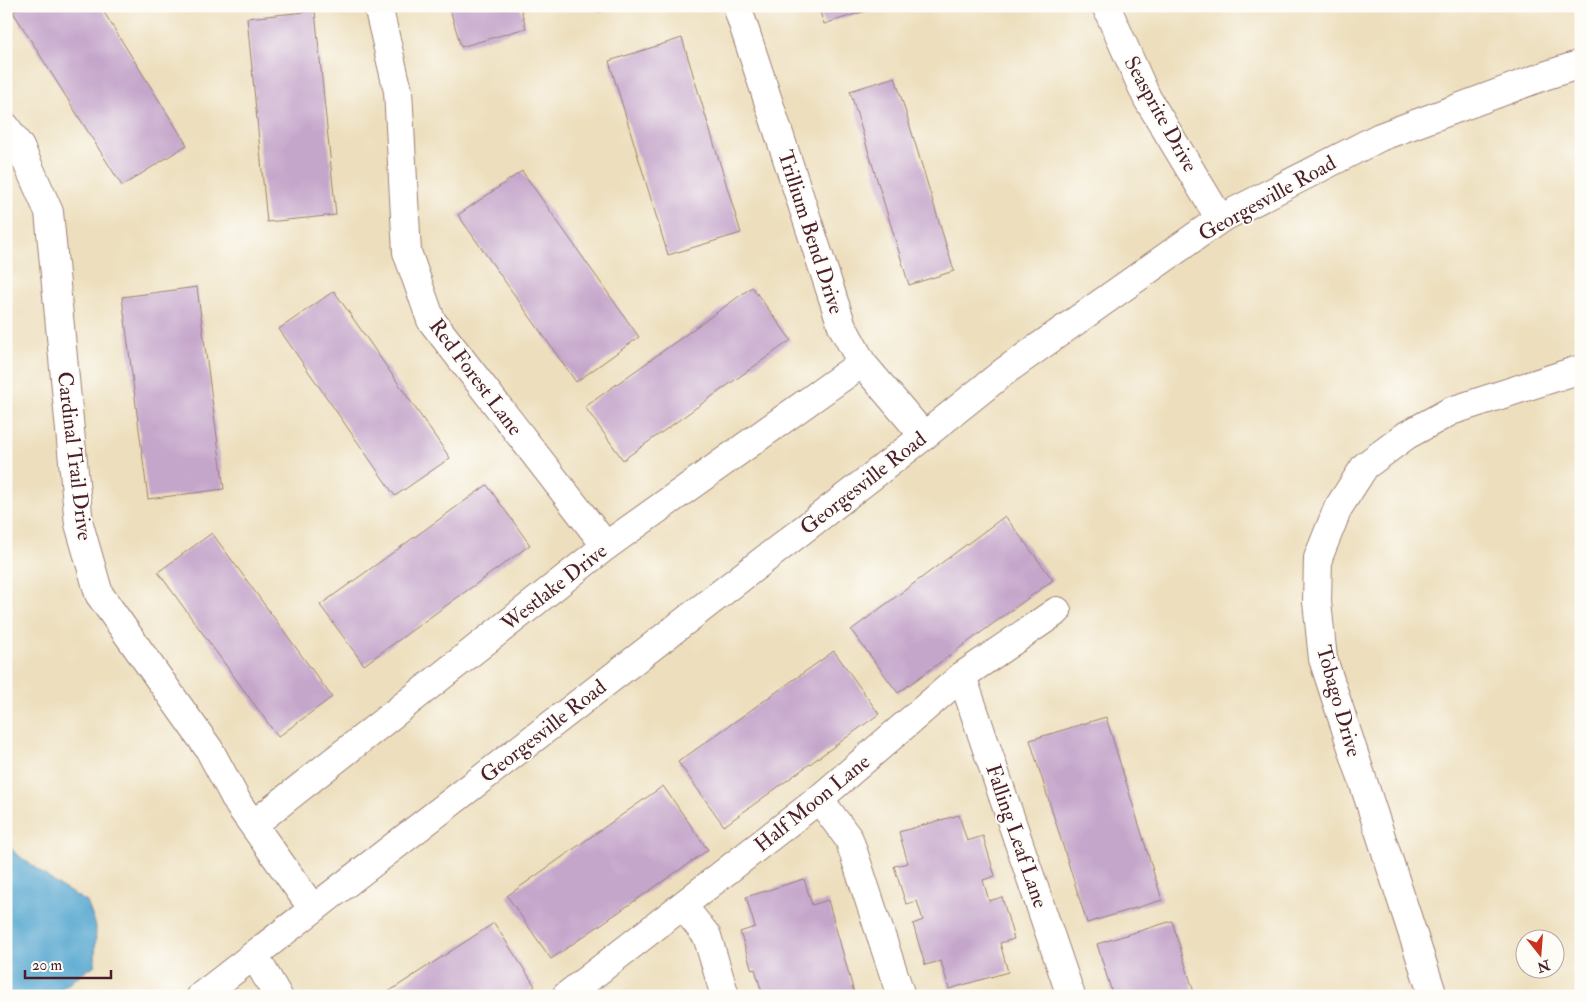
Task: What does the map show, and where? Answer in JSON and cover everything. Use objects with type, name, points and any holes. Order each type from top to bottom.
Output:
[{"type":"street","name":"Red Forest Lane","points":[[378,6],[398,91],[407,252],[431,320],[606,546]]},
{"type":"street","name":"Trillium Bend Drive","points":[[737,6],[842,326],[862,363],[924,436]]},
{"type":"street","name":"Seasprite Drive","points":[[1106,6],[1147,98],[1220,219]]},
{"type":"street","name":"Georgesville Road","points":[[201,996],[924,436],[1005,371],[1220,219],[1380,137],[1581,64]]},
{"type":"street","name":"Cardinal Trail Drive","points":[[6,127],[20,147],[49,212],[79,524],[99,594],[209,749],[239,805],[313,908]]},
{"type":"street","name":"Westlake Drive","points":[[254,824],[606,546],[862,363]]},
{"type":"street","name":"Tobago Drive","points":[[1433,996],[1323,660],[1316,602],[1318,558],[1338,508],[1365,466],[1407,435],[1451,411],[1581,369]]},
{"type":"street","name":"Half Moon Lane","points":[[566,996],[819,799],[962,676],[1057,611]]},
{"type":"street","name":"Falling Leaf Lane","points":[[962,676],[1071,996]]},
{"type":"street","points":[[819,799],[848,839],[901,996]]},
{"type":"street","points":[[683,906],[706,936],[725,996]]},
{"type":"street","points":[[254,955],[278,996]]},
{"type":"water","points":[[6,840],[14,852],[58,885],[87,902],[96,926],[95,965],[51,996],[6,996]]},
{"type":"building","points":[[23,6],[100,6],[187,145],[122,186],[13,12]]},
{"type":"building","points":[[449,6],[520,6],[526,28],[461,47]]},
{"type":"building","points":[[597,6],[617,6],[617,7],[599,12]]},
{"type":"building","points":[[818,6],[868,6],[869,10],[824,24]]},
{"type":"building","points":[[315,11],[336,215],[267,222],[247,18]]},
{"type":"building","points":[[682,38],[741,233],[668,255],[609,61]]},
{"type":"building","points":[[895,77],[954,271],[909,285],[850,91]]},
{"type":"building","points":[[522,171],[639,337],[576,382],[458,215]]},
{"type":"building","points":[[197,287],[224,489],[148,499],[122,297]]},
{"type":"building","points":[[752,287],[791,340],[623,460],[585,407]]},
{"type":"building","points":[[334,291],[450,458],[395,496],[279,329]]},
{"type":"building","points":[[487,485],[530,545],[364,665],[320,605]]},
{"type":"building","points":[[1005,516],[1053,580],[898,693],[851,630]]},
{"type":"building","points":[[212,533],[332,697],[278,737],[158,572]]},
{"type":"building","points":[[834,651],[879,714],[724,826],[678,762]]},
{"type":"building","points":[[1106,717],[1162,900],[1087,923],[1030,740]]},
{"type":"building","points":[[663,786],[708,850],[551,959],[507,896]]},
{"type":"building","points":[[959,815],[967,841],[983,836],[995,876],[983,880],[989,901],[1002,897],[1014,939],[1000,943],[1008,972],[949,989],[941,961],[925,965],[913,924],[923,920],[917,901],[906,904],[894,866],[908,863],[899,832]]},
{"type":"building","points":[[804,879],[812,905],[828,900],[855,996],[763,996],[755,969],[752,970],[740,932],[755,927],[746,897]]},
{"type":"building","points":[[1172,921],[1195,996],[1113,996],[1097,944]]},
{"type":"building","points":[[494,923],[535,986],[521,996],[382,996]]}]
